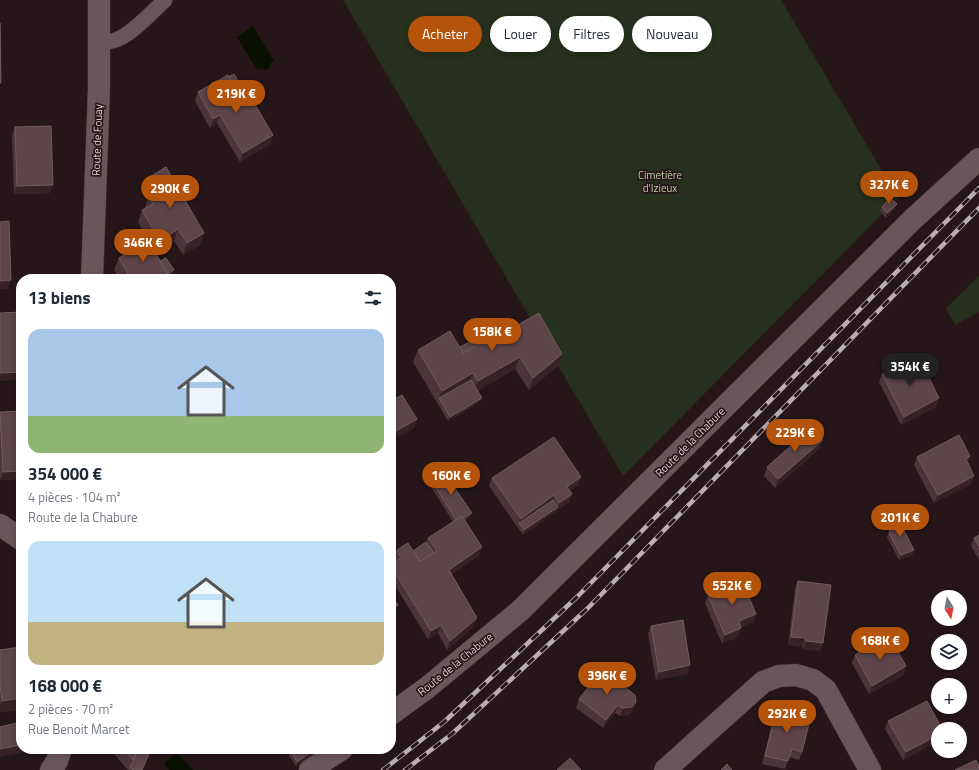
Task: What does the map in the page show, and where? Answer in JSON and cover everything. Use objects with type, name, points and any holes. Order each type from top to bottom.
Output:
[{"type":"main road","name":"Route de Fouay","points":[[92,274],[100,42],[99,0]]},
{"type":"main road","name":"Route de la Chabure","points":[[396,710],[428,687],[521,610],[913,219],[979,159]]},
{"type":"main road","points":[[0,525],[16,536]]},
{"type":"main road","points":[[665,770],[763,682],[778,676],[796,675],[813,680],[826,690],[870,770]]},
{"type":"main road","points":[[51,770],[59,754]]},
{"type":"main road","points":[[310,770],[334,754]]},
{"type":"lane","points":[[100,42],[111,42],[129,33],[165,0]]},
{"type":"green space","name":"Cimetière d'Izieux","points":[[343,0],[781,0],[898,198],[623,476]]},
{"type":"green space","points":[[979,276],[979,312],[955,325],[946,308]]},
{"type":"shaded area","points":[[253,26],[274,61],[266,70],[261,68],[257,70],[237,37]]},
{"type":"shaded area","points":[[174,754],[178,754],[193,770],[169,770],[164,764]]},
{"type":"building","points":[[0,23],[1,83],[0,83]]},
{"type":"building","points":[[234,74],[247,97],[242,100],[229,77]]},
{"type":"building","points":[[228,75],[242,100],[250,96],[273,135],[243,153],[220,115],[213,119],[198,92]]},
{"type":"building","points":[[51,126],[53,185],[17,186],[15,127]]},
{"type":"building","points":[[166,167],[204,233],[187,243],[178,229],[160,241],[142,210],[153,204],[149,196],[156,192],[148,178]]},
{"type":"building","points":[[890,198],[897,204],[887,213],[882,207]]},
{"type":"building","points":[[9,221],[11,280],[0,281],[0,222]]},
{"type":"building","points":[[147,240],[168,273],[128,274],[119,258]]},
{"type":"building","points":[[166,258],[174,270],[168,274],[160,261]]},
{"type":"building","points":[[16,312],[16,372],[0,373],[0,313]]},
{"type":"building","points":[[539,313],[562,354],[533,378],[520,357],[478,381],[473,373],[442,391],[418,350],[450,331],[463,353],[491,338],[484,327],[500,318],[507,331]]},
{"type":"building","points":[[482,335],[485,341],[463,353],[460,347]]},
{"type":"building","points":[[913,358],[919,370],[924,368],[939,398],[904,417],[882,374]]},
{"type":"building","points":[[471,380],[482,398],[450,417],[439,398]]},
{"type":"building","points":[[402,395],[417,419],[396,431],[396,398]]},
{"type":"building","points":[[16,411],[16,471],[3,472],[0,412]]},
{"type":"building","points":[[812,427],[823,440],[778,479],[767,467]]},
{"type":"building","points":[[959,435],[970,456],[966,459],[974,476],[938,495],[917,457]]},
{"type":"building","points":[[554,437],[581,477],[567,487],[572,494],[559,503],[554,495],[521,519],[492,478]]},
{"type":"building","points":[[442,470],[472,513],[463,519],[462,516],[456,520],[430,478]]},
{"type":"building","points":[[553,500],[558,507],[524,530],[519,523]]},
{"type":"building","points":[[896,515],[914,550],[901,555],[889,533]]},
{"type":"building","points":[[462,516],[482,547],[449,570],[477,618],[450,641],[441,625],[431,631],[396,574],[396,561],[401,558],[397,550],[408,543],[420,561],[437,551],[428,538]]},
{"type":"building","points":[[979,535],[979,546],[974,538]]},
{"type":"building","points":[[426,542],[434,553],[420,561],[413,551]]},
{"type":"building","points":[[742,580],[756,614],[739,621],[741,628],[725,635],[708,595]]},
{"type":"building","points":[[798,581],[831,585],[823,643],[806,641],[805,638],[791,637]]},
{"type":"building","points":[[683,620],[690,665],[659,672],[651,626]]},
{"type":"building","points":[[889,636],[906,666],[872,686],[855,655]]},
{"type":"building","points":[[16,648],[16,699],[2,701],[0,684],[0,650]]},
{"type":"building","points":[[602,670],[635,695],[636,702],[632,707],[623,708],[618,705],[606,720],[579,699]]},
{"type":"building","points":[[927,701],[931,708],[931,714],[934,714],[938,722],[931,722],[931,739],[906,752],[888,721]]},
{"type":"building","points":[[777,707],[811,716],[802,752],[792,749],[788,761],[765,756]]},
{"type":"building","points":[[16,723],[16,746],[0,749],[0,727]]},
{"type":"building","points":[[128,754],[136,754],[133,760]]},
{"type":"building","points":[[136,754],[149,754],[142,770],[137,770],[135,768],[133,770],[130,767]]},
{"type":"building","points":[[293,754],[309,754],[297,762]]},
{"type":"building","points":[[570,758],[581,770],[557,770]]},
{"type":"building","points":[[976,760],[979,770],[955,770]]},
{"type":"building","points":[[727,764],[732,770],[721,770]]},
{"type":"railway","points":[[383,770],[444,722],[578,596],[979,188]]},
{"type":"railway","points":[[405,770],[453,733],[588,608],[979,208]]}]
